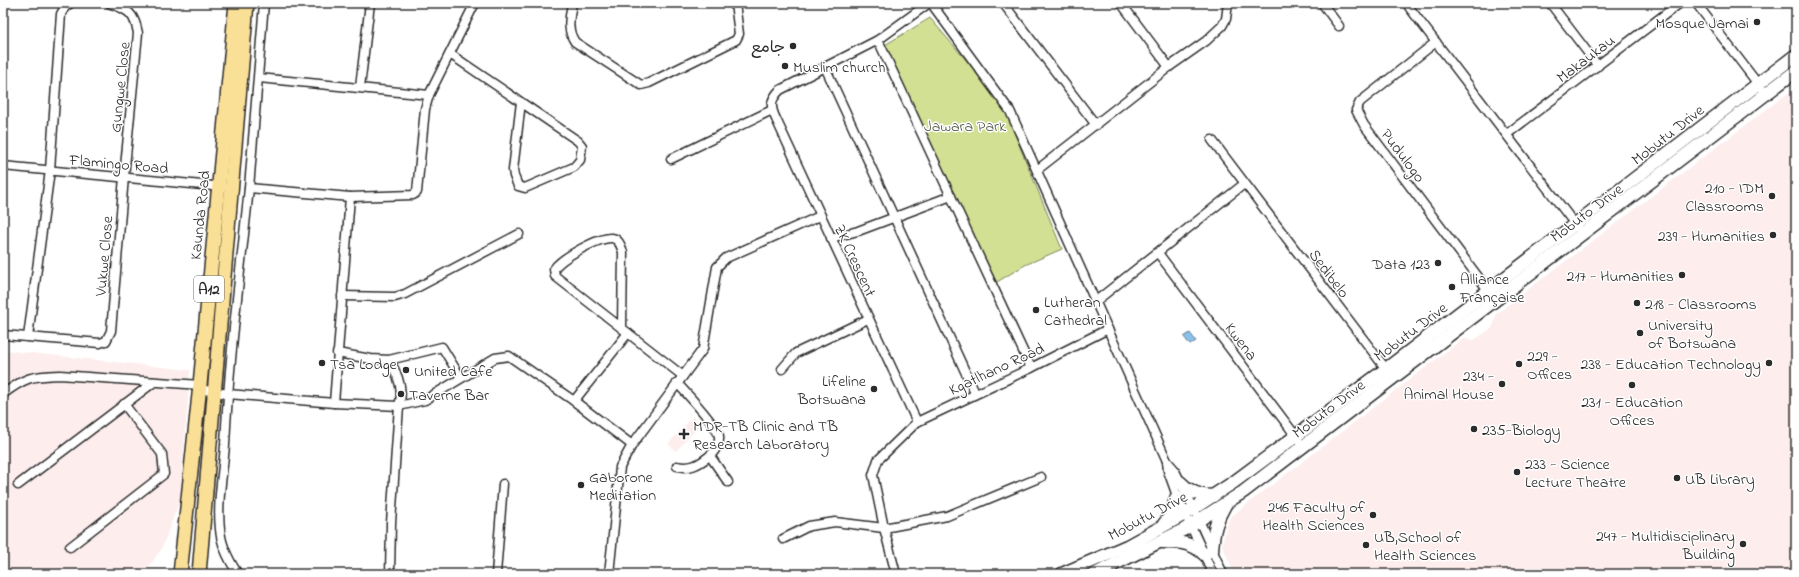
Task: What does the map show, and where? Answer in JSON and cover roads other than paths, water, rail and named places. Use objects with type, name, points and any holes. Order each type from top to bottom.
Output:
[{"type":"main road","name":"Kaunda Road","points":[[179,573],[200,387],[236,3]]},
{"type":"main road","name":"A12","points":[[199,574],[213,392],[233,188],[247,3]]},
{"type":"main road","name":"Mobutu Drive","points":[[1062,574],[1127,546],[1190,512],[1296,437],[1389,374],[1492,296],[1575,224],[1796,55]]},
{"type":"main road","name":"Mobuto Drive","points":[[1492,296],[1583,234],[1796,72]]},
{"type":"main road","name":"Mobuto Drive","points":[[1095,574],[1196,524],[1226,504],[1304,446],[1389,374]]},
{"type":"main road","points":[[1180,482],[1194,493],[1213,496]]},
{"type":"main road","points":[[1159,529],[1172,515],[1177,496]]},
{"type":"main road","points":[[1161,542],[1186,543],[1209,553],[1213,532],[1219,515],[1226,504]]},
{"type":"street","points":[[3,334],[28,337],[50,170],[62,14],[65,7],[72,3]]},
{"type":"street","name":"Gungwe Close","points":[[109,3],[123,8],[133,15],[138,33],[124,177]]},
{"type":"street","points":[[238,574],[231,564],[220,532],[218,506],[224,457],[230,360],[249,188],[264,3]]},
{"type":"street","points":[[360,87],[370,3]]},
{"type":"street","points":[[249,188],[350,197],[413,195],[417,192],[425,109],[429,95],[475,3]]},
{"type":"street","points":[[572,3],[569,26],[571,36],[578,46],[640,85],[649,83],[736,40],[739,34],[735,3]]},
{"type":"street","points":[[671,159],[772,110],[771,102],[780,90],[878,40],[930,3],[1006,104],[1167,460],[1180,482],[1190,512],[1209,553],[1223,574]]},
{"type":"street","points":[[1004,3],[1096,124]]},
{"type":"street","points":[[1121,3],[1169,67]]},
{"type":"street","points":[[1037,170],[1169,67],[1206,41],[1222,26],[1226,19],[1228,3]]},
{"type":"street","points":[[1322,3],[1340,26]]},
{"type":"street","points":[[1550,3],[1598,66]]},
{"type":"street","name":"Makaukau","points":[[1507,134],[1680,3]]},
{"type":"street","points":[[1696,3],[1766,94]]},
{"type":"street","points":[[1409,7],[1583,234]]},
{"type":"street","points":[[878,40],[1031,368]]},
{"type":"street","name":"Pudulogo","points":[[1436,42],[1360,102],[1356,110],[1364,125],[1492,296]]},
{"type":"street","points":[[450,54],[578,141],[583,148],[580,160],[574,167],[526,188],[518,186],[513,170],[520,102]]},
{"type":"street","points":[[825,67],[975,393]]},
{"type":"street","points":[[258,78],[429,95]]},
{"type":"street","name":"ZK Crescent","points":[[772,110],[916,422]]},
{"type":"street","name":"Sedibelo","points":[[1212,140],[1389,374]]},
{"type":"street","name":"Flamingo Road","points":[[3,166],[233,188]]},
{"type":"street","name":"Vukwe Close","points":[[28,337],[100,343],[106,341],[110,336],[124,177]]},
{"type":"street","points":[[1096,301],[1244,184]]},
{"type":"street","points":[[831,238],[858,231],[951,196]]},
{"type":"street","points":[[334,403],[350,197]]},
{"type":"street","points":[[610,574],[620,467],[632,445],[703,350],[718,267],[721,262],[820,216]]},
{"type":"street","points":[[342,296],[395,297],[405,294],[519,234]]},
{"type":"street","points":[[574,401],[625,330],[623,252],[619,242],[612,238],[601,240],[574,253],[556,265],[554,269],[555,276],[625,330],[683,376]]},
{"type":"street","name":"Kwena","points":[[1158,253],[1304,446]]},
{"type":"street","points":[[782,369],[796,353],[868,319]]},
{"type":"street","name":"Kgatlhano Road","points":[[884,528],[873,475],[874,467],[878,460],[916,422],[1031,368],[1108,329]]},
{"type":"street","points":[[337,353],[371,359],[389,360],[442,347],[461,378]]},
{"type":"street","points":[[3,394],[27,378],[60,375],[200,387],[213,392],[228,394],[334,403],[400,406],[425,400],[439,393],[495,358],[509,356],[574,401],[632,445]]},
{"type":"street","points":[[389,360],[395,369],[402,395],[391,523],[390,574]]},
{"type":"street","points":[[18,485],[154,382]]},
{"type":"street","points":[[677,383],[717,432],[719,442],[710,456],[694,467],[677,466]]},
{"type":"street","points":[[70,547],[164,474],[162,454],[124,404]]},
{"type":"street","points":[[710,456],[728,482]]},
{"type":"street","points":[[1167,460],[1168,471],[1177,496],[1190,512]]},
{"type":"street","points":[[783,539],[810,526],[835,522],[884,528],[947,516],[1041,477]]},
{"type":"street","points":[[496,574],[504,484]]},
{"type":"street","points":[[884,528],[896,574]]},
{"type":"street","points":[[1209,553],[1213,574]]},
{"type":"water","points":[[1190,333],[1196,341],[1190,345],[1184,337]]},
{"type":"place","name":"Mosque Jamai","points":[[1757,22]]},
{"type":"place","name":"جامع","points":[[793,46]]},
{"type":"place","name":"Muslim church","points":[[785,66]]},
{"type":"place","name":"210 - IDM Classrooms","points":[[1772,196]]},
{"type":"place","name":"239 - Humanities","points":[[1773,235]]},
{"type":"place","name":"Data 123","points":[[1438,263]]},
{"type":"place","name":"217 - Humanities","points":[[1682,275]]},
{"type":"place","name":"Alliance Française","points":[[1452,287]]},
{"type":"place","name":"218 - Classrooms","points":[[1637,303]]},
{"type":"place","name":"Lutheran Cathedral","points":[[1036,310]]},
{"type":"place","name":"University of Botswana","points":[[1640,333]]},
{"type":"place","name":"Tsa Lodge","points":[[322,363]]},
{"type":"place","name":"238 - Education Technology","points":[[1769,363]]},
{"type":"place","name":"229 - Offices","points":[[1519,364]]},
{"type":"place","name":"United Cafe","points":[[406,370]]},
{"type":"place","name":"234 - Animal House","points":[[1502,384]]},
{"type":"place","name":"231 - Education Offices","points":[[1632,385]]},
{"type":"place","name":"Lifeline Botswana","points":[[874,389]]},
{"type":"place","name":"Taverne Bar","points":[[401,394]]},
{"type":"place","name":"235-Biology","points":[[1474,429]]},
{"type":"place","name":"MDR-TB Clinic and TB Research Laboratory","points":[[684,434]]},
{"type":"place","name":"233 - Science Lecture Theatre","points":[[1517,472]]},
{"type":"place","name":"UB Library","points":[[1677,478]]},
{"type":"place","name":"Gaborone Meditation","points":[[581,485]]},
{"type":"place","name":"246 Faculty of Health Sciences","points":[[1373,515]]},
{"type":"place","name":"247 - Multidisciplinary Building","points":[[1743,544]]},
{"type":"place","name":"UB,School of Health Sciences","points":[[1366,545]]},
{"type":"park label","name":"Jawara Park","points":[[965,125]]}]
